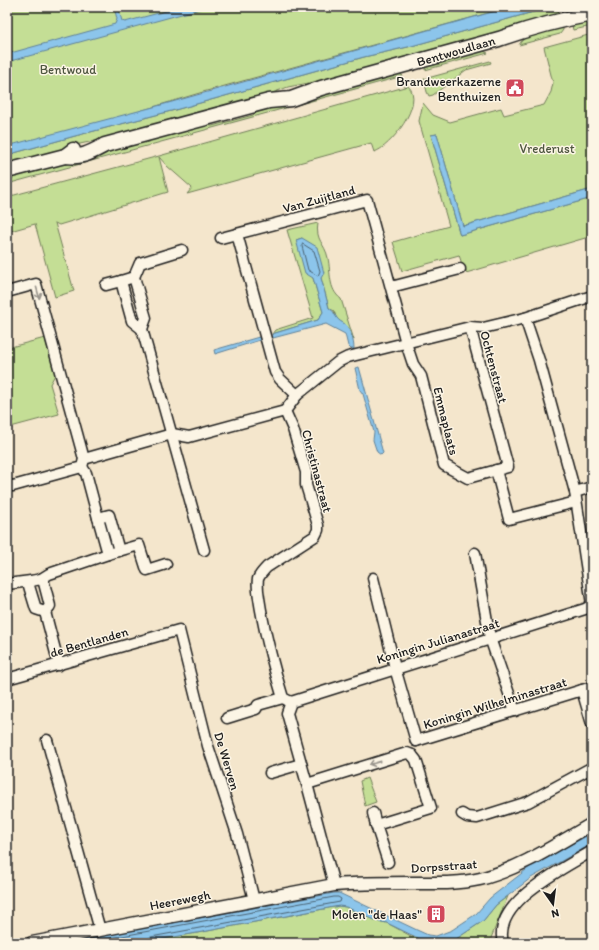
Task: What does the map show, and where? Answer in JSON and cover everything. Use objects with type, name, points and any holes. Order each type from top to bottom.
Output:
[{"type":"main road","name":"Bentwoudlaan","points":[[7,171],[65,156],[75,149],[87,145],[105,145],[269,101],[291,99],[320,88],[499,39],[529,29],[592,14]]},
{"type":"street","name":"Van Zuijtland","points":[[221,238],[367,200],[406,343]]},
{"type":"street","points":[[237,234],[276,372],[280,379],[297,395]]},
{"type":"street","points":[[142,329],[146,318],[134,277],[140,263],[182,250]]},
{"type":"street","points":[[391,287],[460,269]]},
{"type":"street","points":[[106,285],[134,277]]},
{"type":"street","points":[[121,281],[132,321],[142,329],[204,550]]},
{"type":"street","points":[[7,292],[36,284],[108,554]]},
{"type":"street","name":"Ochtenstraat","points":[[508,468],[470,326],[483,328],[525,318],[592,296]]},
{"type":"street","points":[[525,318],[539,360],[576,497],[592,605]]},
{"type":"street","points":[[7,485],[13,486],[172,434],[189,437],[285,411],[297,395],[338,362],[348,358],[470,326]]},
{"type":"street","name":"Emmaplaats","points":[[406,343],[413,364],[422,376],[444,465],[468,478],[508,468]]},
{"type":"street","name":"Christinastraat","points":[[285,411],[293,429],[306,472],[306,485],[318,525],[318,530],[315,536],[267,567],[261,573],[258,579],[260,606],[270,652],[287,700],[287,713],[334,885]]},
{"type":"street","points":[[496,470],[509,519],[576,497],[592,488]]},
{"type":"street","points":[[98,518],[109,515],[119,551]]},
{"type":"street","points":[[44,612],[36,609],[29,586],[36,580],[49,574],[139,545],[146,570],[166,564]]},
{"type":"street","points":[[475,553],[490,638],[515,711]]},
{"type":"street","points":[[373,578],[395,668],[416,741],[412,755]]},
{"type":"street","points":[[7,584],[36,580],[44,583],[50,606],[44,612]]},
{"type":"street","name":"Koningin Julianastraat","points":[[287,700],[585,609],[592,605]]},
{"type":"street","points":[[44,612],[59,664]]},
{"type":"street","name":"de Bentlanden","points":[[7,679],[179,630]]},
{"type":"street","name":"De Werven","points":[[179,630],[208,746],[237,834],[254,900]]},
{"type":"street","name":"Koningin Wilhelminastraat","points":[[416,741],[592,687]]},
{"type":"street","name":"Koningin Wilhelminastraat","points":[[582,690],[592,724]]},
{"type":"street","points":[[227,718],[256,709],[258,705],[287,700]]},
{"type":"street","points":[[46,740],[100,930]]},
{"type":"street","points":[[307,784],[407,753],[412,755],[416,760],[431,808],[376,825]]},
{"type":"street","points":[[270,773],[301,764]]},
{"type":"street","points":[[462,814],[467,817],[477,818],[528,802],[589,769],[592,774]]},
{"type":"street","points":[[373,813],[388,862]]},
{"type":"street","name":"Dorpsstraat","points":[[334,885],[368,883],[445,883],[480,879],[506,870],[537,855],[592,824]]},
{"type":"street","points":[[503,943],[501,935],[503,925],[510,909],[520,898],[534,887],[592,851]]},
{"type":"street","name":"Heerewegh","points":[[32,943],[334,885]]},
{"type":"green space","name":"Bentwoud","points":[[7,7],[510,7],[203,92],[7,151]]},
{"type":"green space","points":[[551,7],[570,7],[558,10],[560,18],[314,82],[288,87],[267,95],[109,138],[75,145],[59,152],[7,166],[7,155]]},
{"type":"green space","points":[[592,19],[592,26],[573,30],[571,21]]},
{"type":"green space","points":[[563,27],[560,34],[519,45],[532,33],[544,29]]},
{"type":"green space","name":"Vrederust","points":[[592,34],[592,189],[463,226],[437,134],[431,135],[460,235],[592,198],[592,236],[466,273],[459,255],[402,271],[393,242],[449,226],[419,121],[423,103],[433,115],[450,122],[501,108],[504,115],[544,105],[551,92],[553,83],[544,47]]},
{"type":"green space","points":[[481,50],[488,53],[425,70],[426,64]]},
{"type":"green space","points":[[490,61],[491,63],[466,70],[433,95],[429,96],[424,79]]},
{"type":"green space","points":[[398,72],[403,76],[7,184],[7,178],[202,124],[212,126],[253,115],[259,109]]},
{"type":"green space","points":[[408,86],[412,93],[413,102],[404,124],[389,142],[381,149],[374,152],[371,143],[187,194],[192,188],[159,157],[168,192],[59,225],[55,223],[74,291],[55,297],[35,224],[7,232],[7,197]]},
{"type":"green space","points":[[318,223],[318,234],[327,253],[332,286],[341,299],[354,340],[346,325],[339,321],[334,311],[329,308],[321,278],[302,238],[296,240],[313,278],[323,312],[318,320],[272,334],[275,330],[313,318],[287,230]]},
{"type":"green space","points":[[45,338],[49,353],[51,353],[56,373],[50,384],[59,414],[7,428],[7,348]]},
{"type":"green space","points":[[367,778],[376,802],[365,806],[360,781]]},
{"type":"green space","points":[[508,896],[489,943],[446,943],[456,939],[483,921],[496,905]]},
{"type":"green space","points":[[339,906],[346,907],[377,921],[387,923],[411,936],[429,943],[143,942],[197,933]]},
{"type":"water","points":[[114,7],[118,7],[122,21],[125,22],[181,7],[207,7],[7,62],[7,54],[115,24],[117,19]]},
{"type":"water","points":[[510,7],[551,7],[7,155],[7,146],[161,105]]},
{"type":"water","points":[[437,134],[463,226],[592,189],[592,198],[460,235],[431,135]]},
{"type":"water","points":[[302,238],[317,247],[324,273],[321,278],[329,308],[349,329],[353,339],[354,349],[351,349],[348,346],[345,334],[326,324],[273,338],[272,334],[318,320],[323,312],[313,278],[305,273],[296,240]]},
{"type":"water","points":[[259,337],[260,340],[215,354],[214,350]]},
{"type":"water","points":[[359,367],[383,453],[381,455],[377,452],[373,440],[374,432],[363,394],[360,390],[355,368]]},
{"type":"water","points":[[592,833],[592,844],[531,878],[496,905],[483,921],[456,939],[446,943],[429,943],[387,923],[377,921],[346,907],[339,906],[140,943],[64,943],[334,893],[339,893],[428,935],[436,936],[452,930],[476,914],[490,898],[531,866]]},
{"type":"place","name":"Brandweerkazerne Benthuizen","points":[[515,88]]},
{"type":"place","name":"Molen \"de Haas\"","points":[[436,914]]}]
